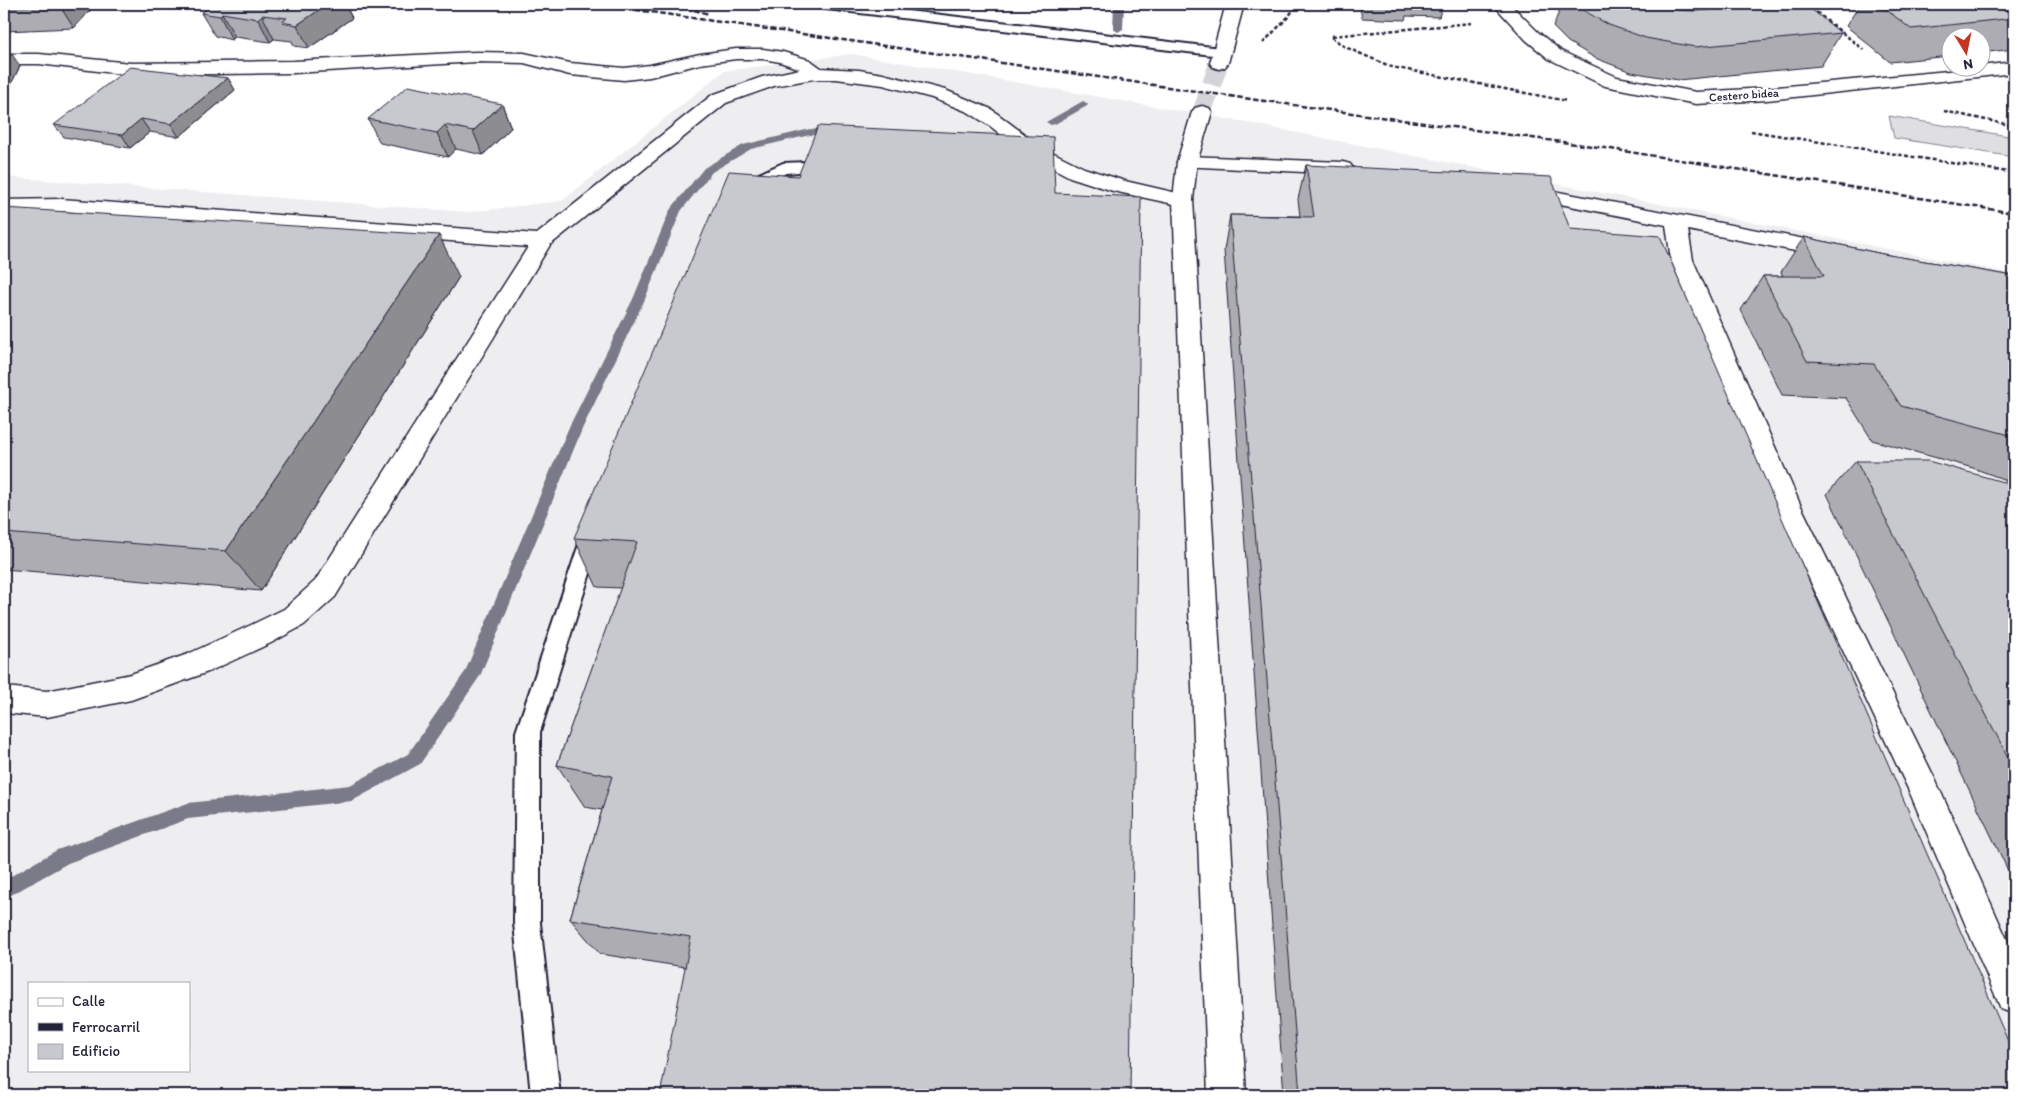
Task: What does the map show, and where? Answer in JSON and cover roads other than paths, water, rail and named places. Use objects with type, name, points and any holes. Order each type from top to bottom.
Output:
[{"type":"street","points":[[1220,57],[1234,4]]},
{"type":"street","name":"Cestero bidea","points":[[1501,4],[1532,36],[1555,55],[1612,82],[1696,98],[1767,94],[2014,68]]},
{"type":"street","points":[[4,59],[39,59],[141,68],[294,67],[476,56],[524,58],[570,69],[624,74],[650,71],[700,59],[736,54],[764,54],[783,57],[804,64],[816,73]]},
{"type":"street","points":[[4,700],[46,704],[131,688],[198,663],[294,617],[325,589],[542,241],[719,99],[752,85],[795,74],[816,73],[873,76],[948,96],[986,114],[1033,150],[1083,175],[1183,200]]},
{"type":"street","points":[[1202,112],[1187,162],[1183,200],[1227,1095]]},
{"type":"street","points":[[1187,162],[1367,170]]},
{"type":"street","points":[[1506,187],[1860,257]]},
{"type":"street","points":[[4,206],[61,204],[542,241]]},
{"type":"street","points":[[1676,222],[1682,260],[1787,504],[1924,789],[2014,996]]},
{"type":"lane","points":[[826,5],[1220,57]]},
{"type":"lane","points":[[726,201],[749,182],[783,168],[846,165]]},
{"type":"lane","points":[[1032,170],[1068,168]]},
{"type":"lane","points":[[545,1095],[527,923],[528,732],[599,514]]},
{"type":"waterway","points":[[1118,29],[1119,4]]},
{"type":"waterway","points":[[1051,122],[1083,104]]},
{"type":"waterway","points":[[4,890],[63,856],[188,811],[352,793],[414,759],[472,676],[576,427],[639,299],[676,210],[708,170],[747,147],[810,132],[835,134]]},
{"type":"tunnel","points":[[1202,112],[1219,63]]},
{"type":"railway","points":[[596,4],[1243,98],[1598,147],[2014,213]]},
{"type":"railway","points":[[671,4],[709,14]]}]
